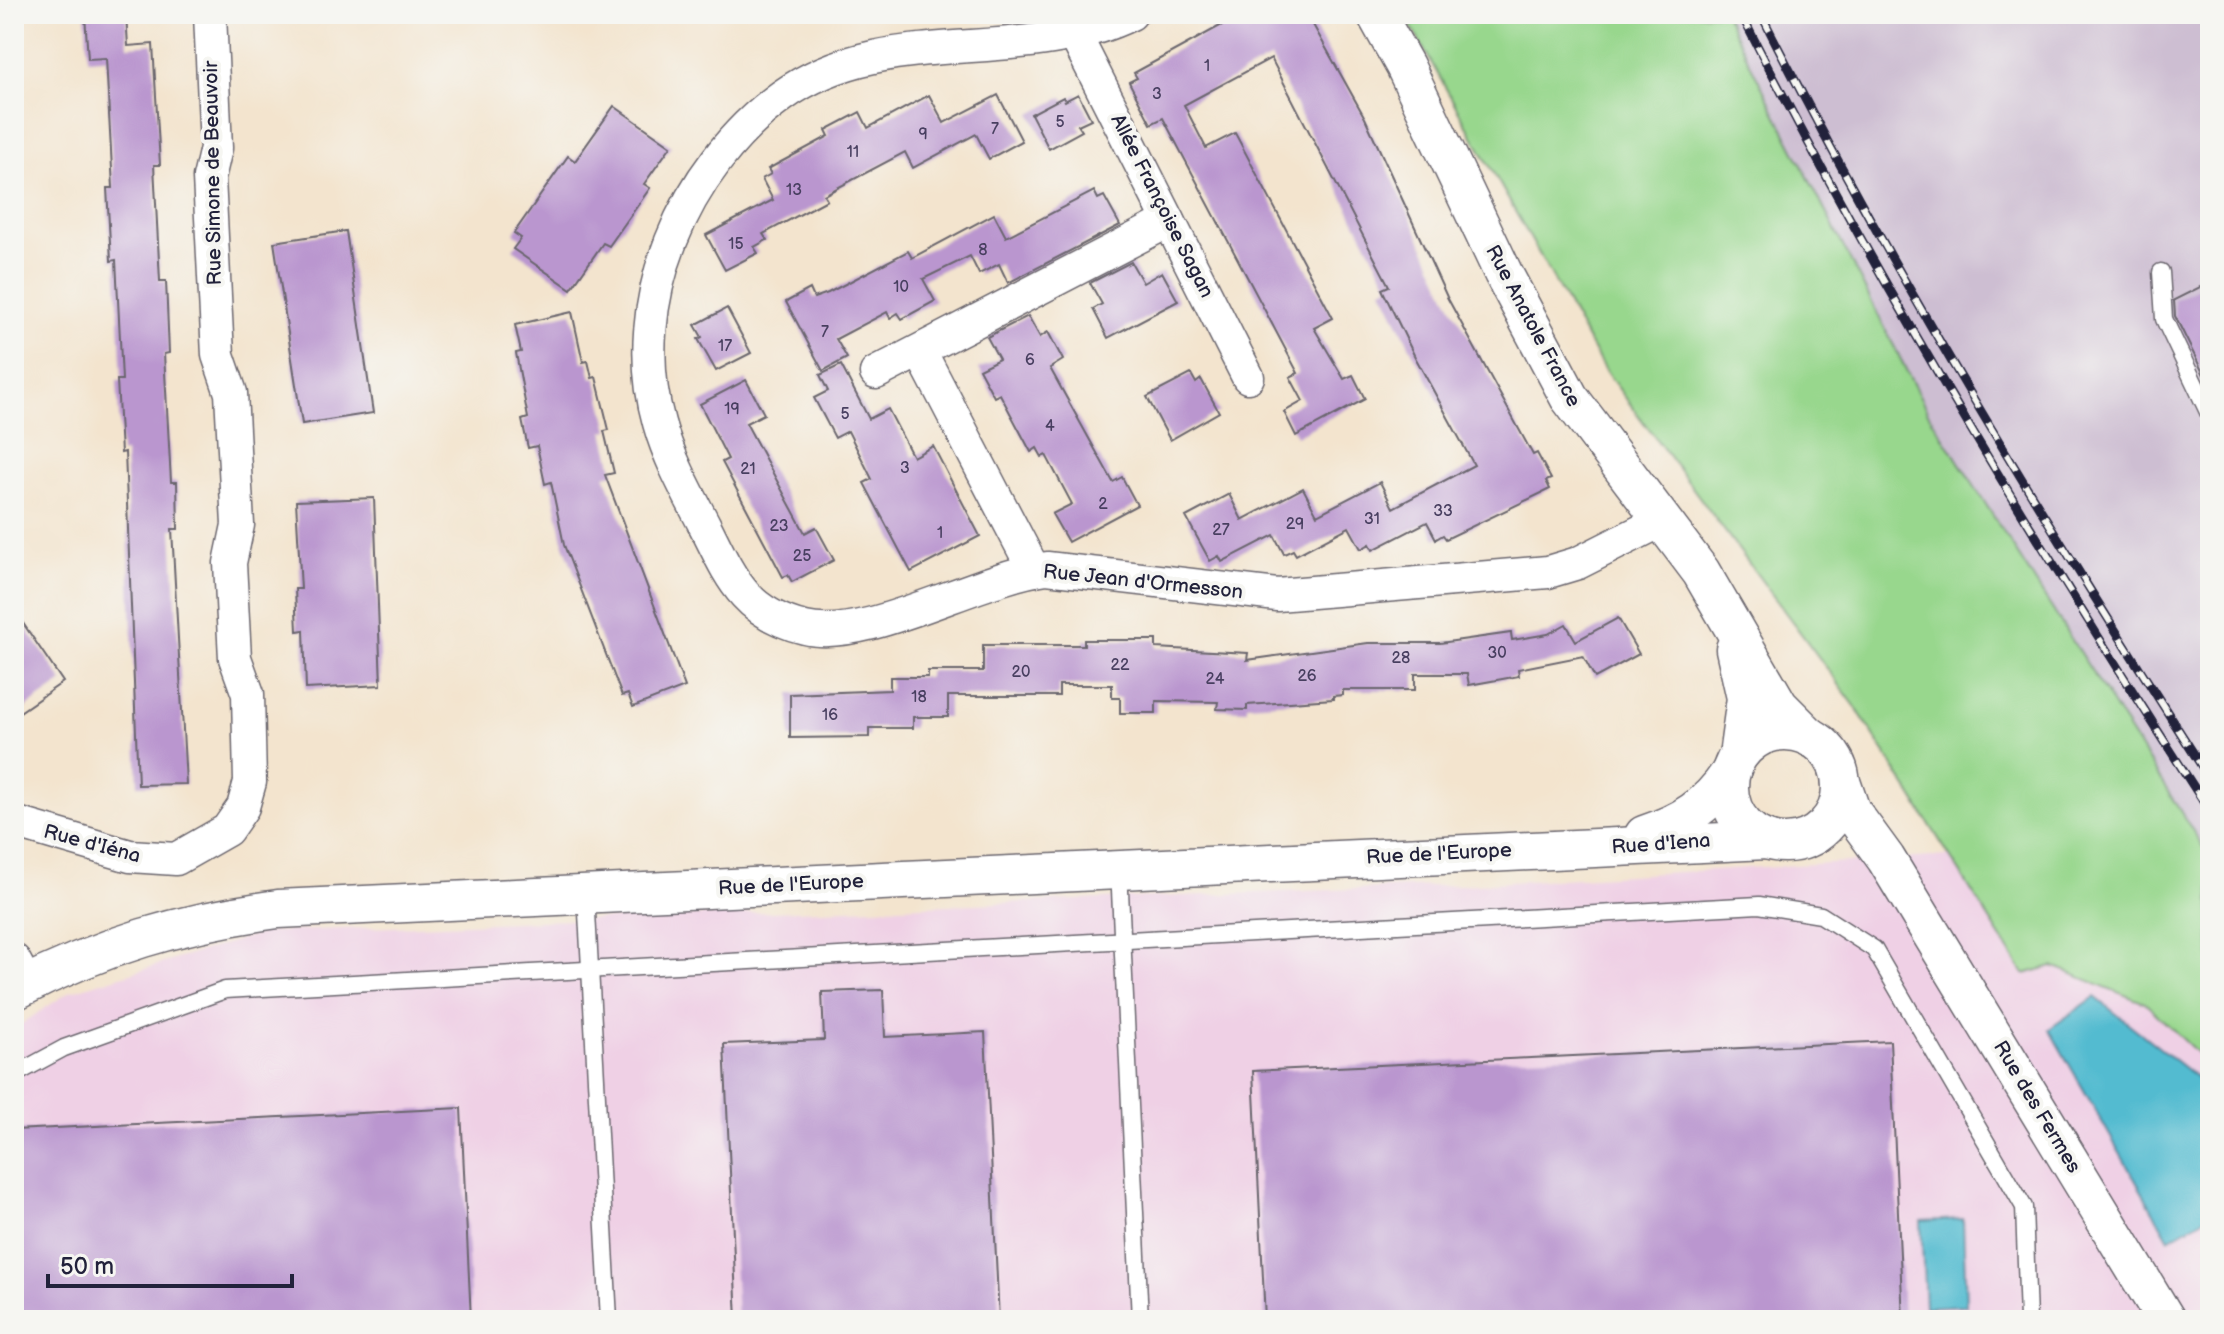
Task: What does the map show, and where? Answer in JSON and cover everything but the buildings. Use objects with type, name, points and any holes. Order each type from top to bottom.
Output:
[{"type":"street","name":"Rue Simone de Beauvoir","points":[[210,14],[216,148],[209,178],[218,355],[231,393],[238,525],[230,563],[233,626],[235,658],[248,694],[252,771],[243,807],[227,830],[214,839]]},
{"type":"street","name":"Rue Jean d'Ormesson","points":[[1131,14],[1075,35],[872,55],[815,76],[780,97],[730,143],[690,197],[659,282],[651,335],[655,403],[673,460],[739,591],[770,616],[808,629],[856,628],[1034,570],[1057,569],[1256,594],[1294,595],[1548,572],[1578,563],[1661,521]]},
{"type":"street","name":"Rue Anatole France","points":[[1376,14],[1556,375],[1595,437],[1701,572],[1779,706],[1811,738]]},
{"type":"street","name":"Allée Françoise Sagan","points":[[1075,35],[1248,377]]},
{"type":"street","points":[[876,373],[1169,221]]},
{"type":"street","points":[[920,351],[1034,570]]},
{"type":"street","name":"Rue Anatole France","points":[[1726,615],[1746,698],[1734,765]]},
{"type":"street","points":[[1785,731],[1811,738],[1832,756],[1841,782],[1836,809],[1826,825],[1812,836],[1781,841],[1750,831],[1738,818],[1730,801],[1734,765],[1750,743],[1766,734],[1785,731]]},
{"type":"street","name":"Rue d'Iena","points":[[1583,848],[1642,836],[1686,819],[1706,805],[1734,765]]},
{"type":"street","name":"Rue des Fermes","points":[[1841,782],[1856,819],[1908,894],[2166,1320]]},
{"type":"street","name":"Rue d'Iéna","points":[[14,822],[130,856],[161,861],[190,854],[214,839]]},
{"type":"street","name":"Rue d'Iena","points":[[1583,848],[1781,841]]},
{"type":"street","name":"Rue des Fermes","points":[[1781,841],[1826,845],[1844,851],[1884,873],[1908,894]]},
{"type":"street","name":"Rue de l'Europe","points":[[18,979],[127,941],[218,918],[303,907],[1583,848]]},
{"type":"lane","points":[[2161,272],[2164,319],[2210,416]]},
{"type":"lane","points":[[1119,869],[1140,1320]]},
{"type":"lane","points":[[586,894],[609,1320]]},
{"type":"lane","points":[[14,1075],[64,1048],[225,990],[1759,905],[1821,915],[1874,949],[2024,1207],[2028,1320]]},
{"type":"shaded area","points":[[1404,14],[2210,14],[2210,1065],[2145,1003],[2053,966],[2024,974],[1855,706],[1604,369]]},
{"type":"shaded area","points":[[1949,856],[2024,974],[2053,966],[2145,1003],[2210,1065],[2210,1320],[14,1320],[14,1029],[69,992],[265,932],[1461,885]]},
{"type":"green space","points":[[1404,14],[1725,14],[1928,413],[2210,858],[2210,1065],[2145,1003],[2053,966],[2024,974],[1855,706],[1604,369]]},
{"type":"water","points":[[2095,997],[2210,1088],[2210,1215],[2169,1239],[2049,1029]]},
{"type":"water","points":[[1963,1219],[1966,1305],[1925,1307],[1921,1221]]},
{"type":"railway","points":[[1741,14],[1850,219],[1965,419],[2210,812]]},
{"type":"railway","points":[[1761,14],[1920,307],[2091,592],[2210,779]]}]
